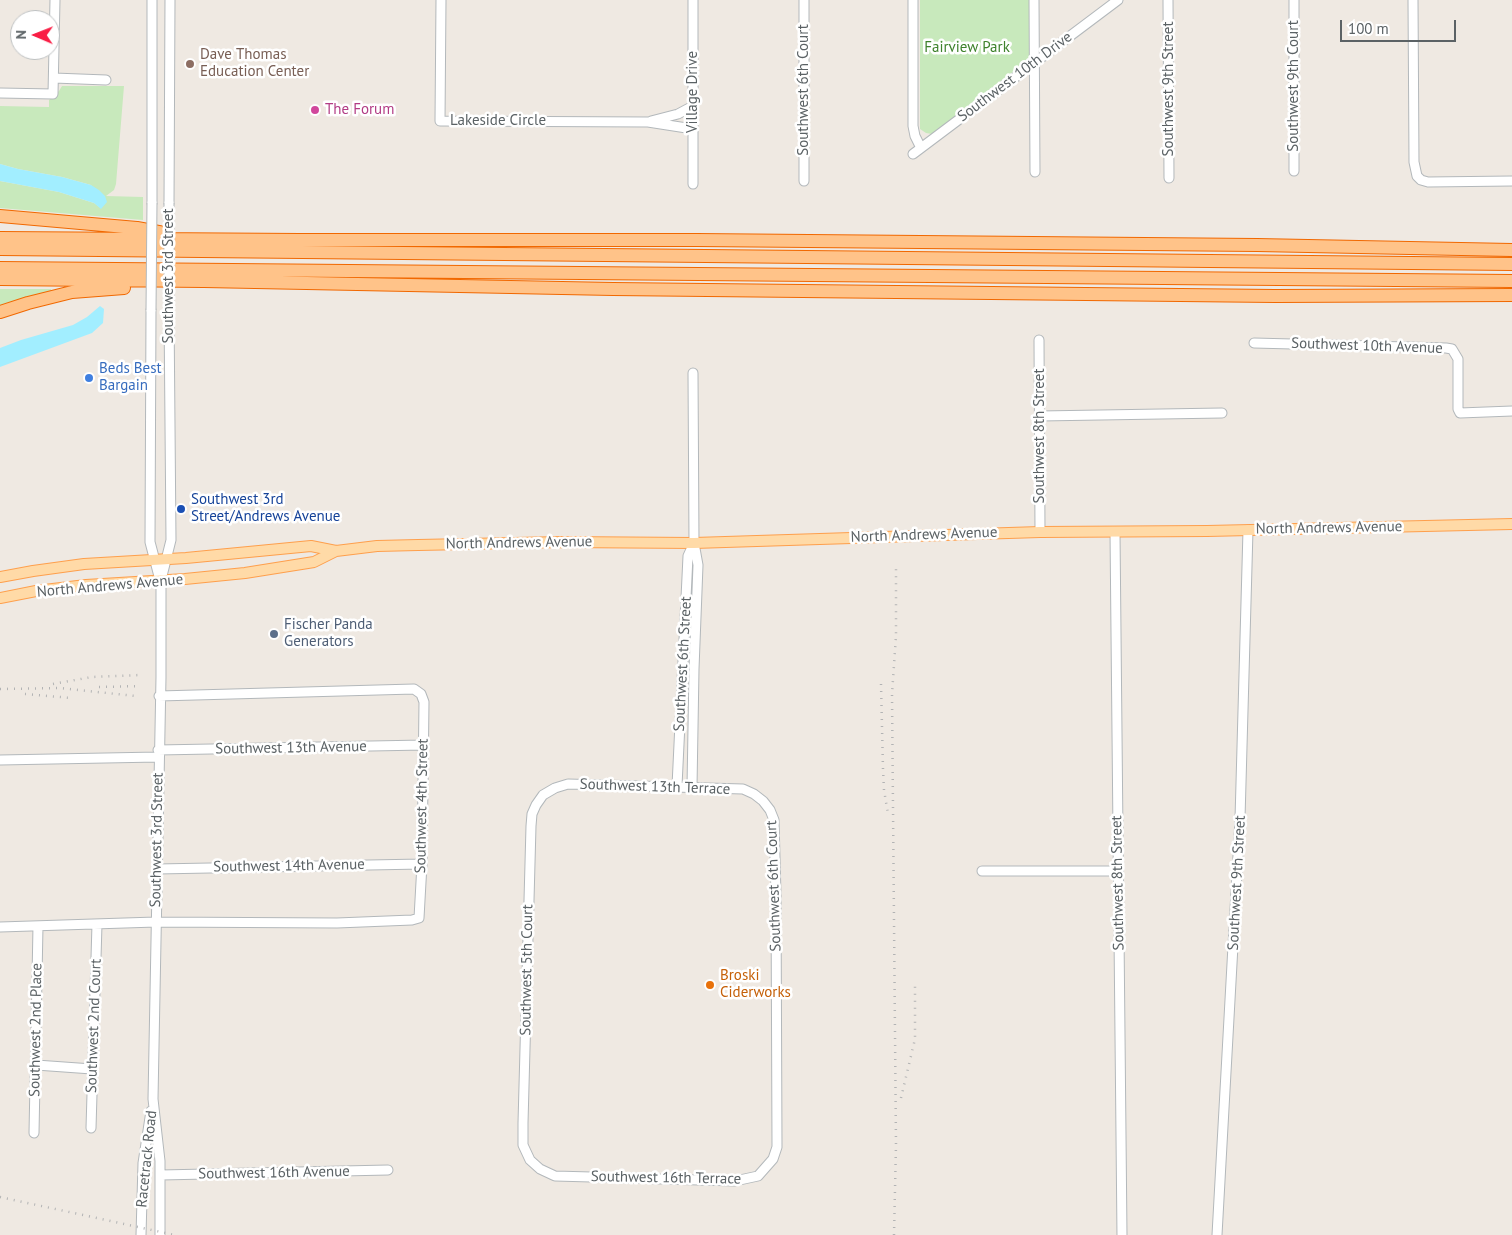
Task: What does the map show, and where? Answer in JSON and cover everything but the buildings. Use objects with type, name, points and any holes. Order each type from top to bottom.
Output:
[{"type":"highway","points":[[0,216],[137,228],[196,239]]},
{"type":"highway","points":[[0,238],[697,240],[1512,250]]},
{"type":"highway","points":[[996,259],[1101,244]]},
{"type":"highway","points":[[0,249],[1512,264]]},
{"type":"highway","points":[[0,268],[1512,281]]},
{"type":"highway","points":[[706,273],[827,291]]},
{"type":"highway","points":[[0,279],[204,281],[519,288],[1326,296],[1512,295]]},
{"type":"highway","points":[[0,312],[38,300],[77,292],[204,281]]},
{"type":"main road","name":"North Andrews Avenue","points":[[0,577],[84,564],[155,560],[311,546],[336,551],[377,546],[418,545],[694,542],[1040,532],[1248,530],[1512,524]]},
{"type":"main road","name":"North Andrews Avenue","points":[[0,598],[36,591],[86,585],[245,574],[314,562],[336,551]]},
{"type":"street","points":[[0,93],[53,94],[55,0]]},
{"type":"street","name":"Southwest 3rd Street","points":[[152,0],[150,542],[160,580],[153,1099]]},
{"type":"street","name":"Southwest 3rd Street","points":[[160,580],[171,540],[169,310],[170,0]]},
{"type":"street","name":"Lakeside Circle","points":[[441,0],[440,121],[648,122],[693,129]]},
{"type":"street","name":"Village Drive","points":[[692,184],[693,0]]},
{"type":"street","name":"Southwest 6th Court","points":[[804,0],[804,181]]},
{"type":"street","points":[[913,0],[913,126],[915,136],[921,148]]},
{"type":"street","points":[[1034,0],[1035,172]]},
{"type":"street","name":"Southwest 10th Drive","points":[[912,154],[1118,0]]},
{"type":"street","name":"Southwest 9th Street","points":[[1168,0],[1169,178]]},
{"type":"street","name":"Southwest 9th Court","points":[[1294,0],[1294,171]]},
{"type":"street","points":[[1413,0],[1414,170],[1419,179],[1432,182],[1512,181]]},
{"type":"street","points":[[54,78],[106,80]]},
{"type":"street","name":"Lakeside Circle","points":[[648,122],[678,114],[693,106]]},
{"type":"street","name":"Southwest 8th Street","points":[[1039,340],[1040,532]]},
{"type":"street","name":"Southwest 10th Avenue","points":[[1254,343],[1452,349],[1458,359],[1458,409],[1460,413],[1512,411]]},
{"type":"street","name":"Southwest 6th Street","points":[[692,786],[698,565],[694,542],[693,374]]},
{"type":"street","points":[[1040,416],[1222,413]]},
{"type":"street","name":"Southwest 9th Street","points":[[1217,1235],[1240,819],[1248,530]]},
{"type":"street","name":"Southwest 8th Street","points":[[1115,532],[1122,1235]]},
{"type":"street","name":"Southwest 6th Street","points":[[677,786],[688,556],[694,542]]},
{"type":"street","name":"Southwest 4th Street","points":[[156,922],[337,923],[412,920],[419,918],[424,745],[424,702],[421,694],[414,689],[159,696]]},
{"type":"street","name":"Southwest 13th Avenue","points":[[0,760],[424,745]]},
{"type":"street","name":"Southwest 13th Terrace","points":[[568,784],[692,786],[743,789]]},
{"type":"street","name":"Southwest 5th Court","points":[[540,1169],[530,1160],[523,1145],[531,826],[532,814],[544,795],[555,788],[568,784]]},
{"type":"street","name":"Southwest 6th Court","points":[[743,789],[763,801],[770,810],[774,820],[777,1147]]},
{"type":"street","name":"Southwest 14th Avenue","points":[[157,869],[422,864]]},
{"type":"street","points":[[982,871],[1117,871]]},
{"type":"street","points":[[0,927],[156,922]]},
{"type":"street","name":"Southwest 2nd Court","points":[[91,1128],[97,924]]},
{"type":"street","name":"Southwest 2nd Place","points":[[34,1133],[38,926]]},
{"type":"street","points":[[36,1065],[92,1069]]},
{"type":"street","name":"Racetrack Road","points":[[153,1099],[161,1175],[160,1235]]},
{"type":"street","name":"Racetrack Road","points":[[141,1235],[143,1164],[153,1099]]},
{"type":"street","name":"Southwest 16th Terrace","points":[[540,1169],[555,1176],[735,1182],[758,1176],[773,1159],[777,1147]]},
{"type":"street","name":"Southwest 16th Avenue","points":[[161,1175],[388,1170]]},
{"type":"green space","name":"Fairview Park","points":[[920,0],[1030,0],[1030,59],[932,134],[920,129]]},
{"type":"green space","points":[[62,86],[124,86],[116,184],[114,190],[106,196],[143,197],[143,220],[0,208],[0,181],[59,192],[94,203],[101,208],[91,185],[0,164],[0,106],[49,107],[49,100]]},
{"type":"green space","points":[[0,289],[51,289],[51,291],[0,306]]},
{"type":"water","points":[[0,164],[91,185],[105,196],[107,202],[101,209],[94,203],[59,192],[0,181]]},
{"type":"water","points":[[100,306],[104,309],[103,323],[92,333],[0,367],[0,348],[73,325],[87,317]]},
{"type":"railway","points":[[894,1235],[896,1145],[892,694],[896,636],[896,564]]},
{"type":"railway","points":[[53,684],[92,677],[140,675]]},
{"type":"railway","points":[[881,684],[884,790],[888,814]]},
{"type":"railway","points":[[99,687],[141,686]]},
{"type":"railway","points":[[0,689],[60,688],[135,696]]},
{"type":"railway","points":[[25,694],[71,698]]},
{"type":"railway","points":[[901,1098],[915,1039],[915,984]]},
{"type":"railway","points":[[0,1197],[175,1235]]},
{"type":"place","name":"Dave Thomas Education Center","points":[[190,64]]},
{"type":"place","name":"The Forum","points":[[315,110]]},
{"type":"place","name":"Beds Best Bargain","points":[[89,378]]},
{"type":"place","name":"Southwest 3rd Street/Andrews Avenue","points":[[181,509]]},
{"type":"place","name":"Fischer Panda Generators","points":[[274,634]]},
{"type":"place","name":"Broski Ciderworks","points":[[710,985]]}]
